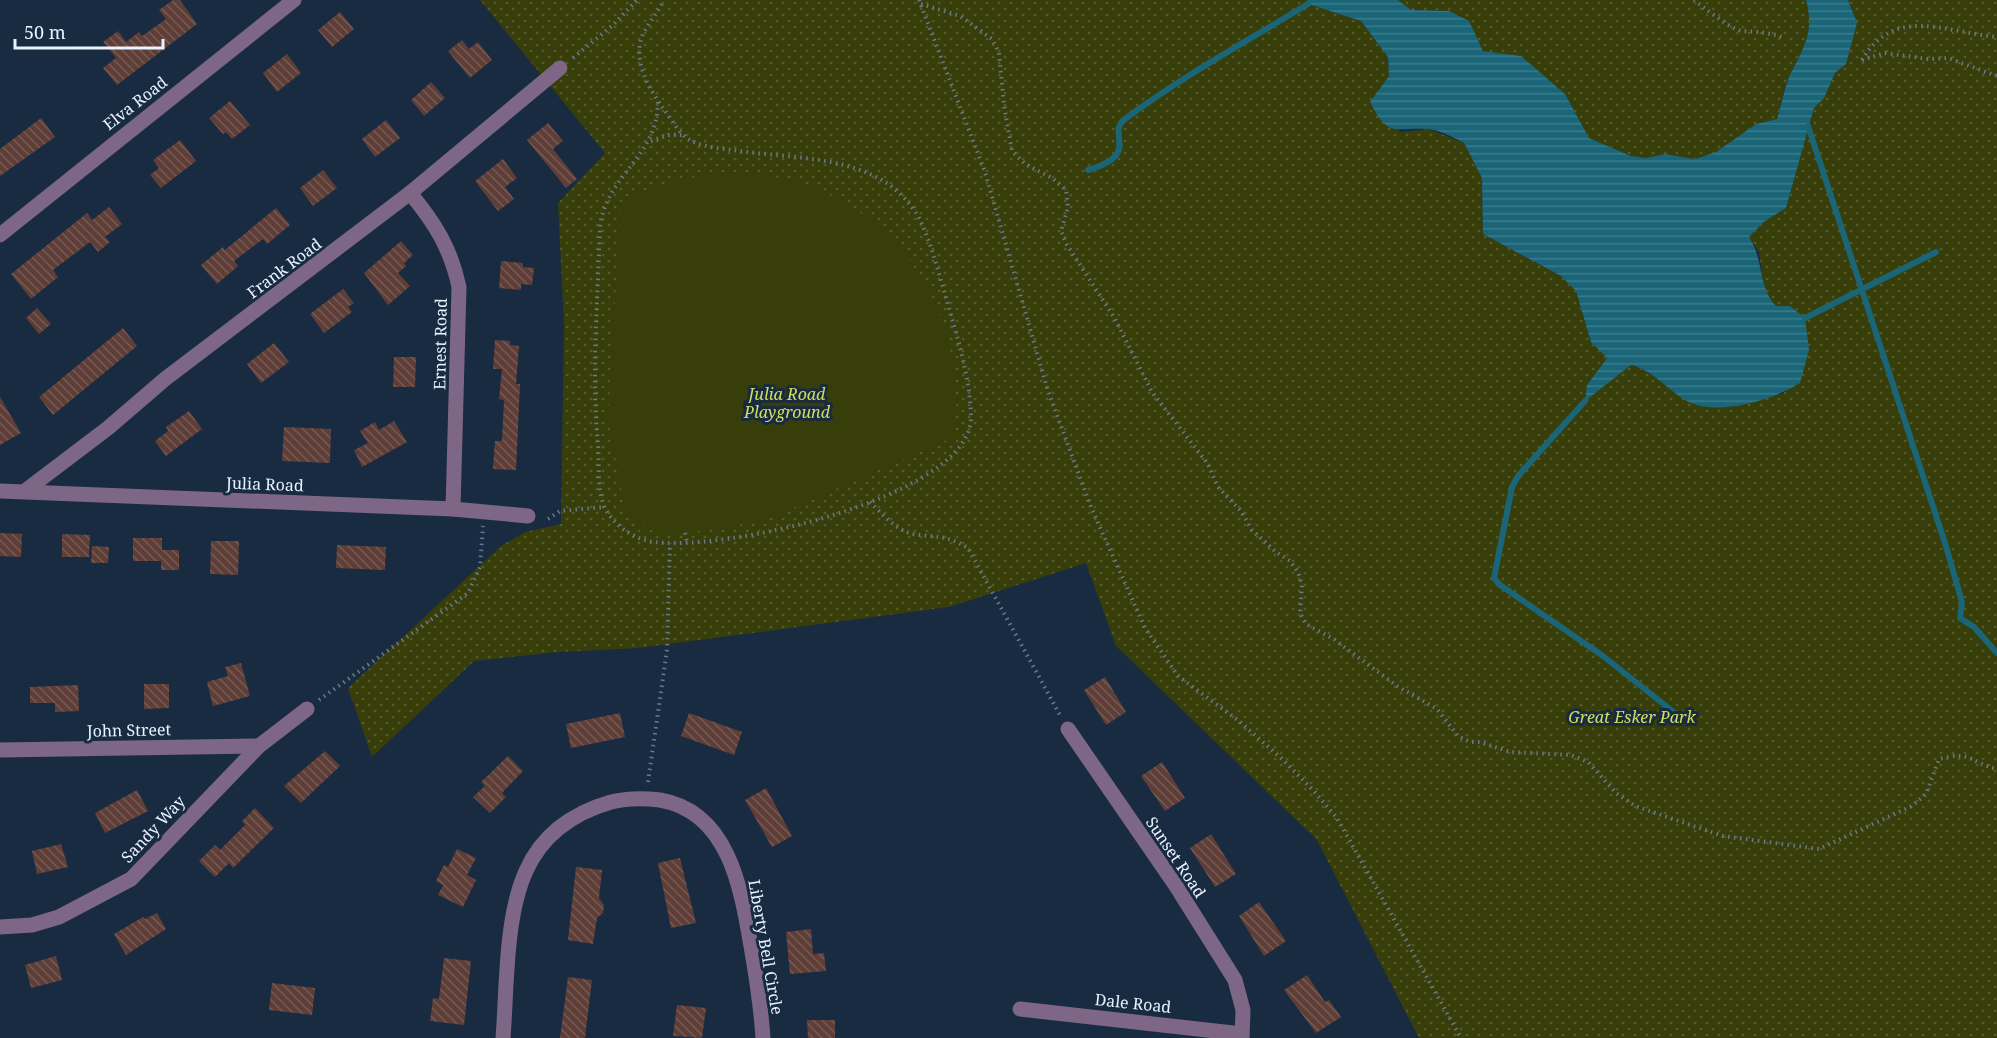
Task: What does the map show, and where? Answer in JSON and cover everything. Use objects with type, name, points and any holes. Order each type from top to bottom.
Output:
[{"type":"street","name":"Elva Road","points":[[0,235],[294,0]]},
{"type":"street","name":"Frank Road","points":[[25,491],[165,380],[410,193],[560,68]]},
{"type":"street","name":"Ernest Road","points":[[410,193],[433,221],[446,244],[454,262],[459,287],[453,509]]},
{"type":"street","name":"Julia Road","points":[[0,491],[453,509],[528,516]]},
{"type":"street","name":"Sandy Way","points":[[0,927],[32,925],[59,917],[131,879],[259,746],[307,709]]},
{"type":"street","name":"Sunset Road","points":[[1068,729],[1176,886],[1235,980],[1244,1010],[1242,1036]]},
{"type":"street","name":"John Street","points":[[0,750],[259,746]]},
{"type":"street","name":"Liberty Bell Circle","points":[[503,1038],[518,895],[536,851],[565,823],[590,808],[617,800],[646,798],[675,803],[696,814],[713,830],[728,855],[745,913],[764,1038]]},
{"type":"street","name":"Dale Road","points":[[1020,1009],[1242,1036]]},
{"type":"path","points":[[560,68],[613,26],[637,0]]},
{"type":"path","points":[[658,102],[658,115],[650,141],[604,203],[600,226],[594,414],[599,449],[598,470],[604,507],[610,516],[627,532],[651,542],[721,540],[788,527],[870,502],[948,460],[964,443],[971,423],[968,382],[964,360],[934,257],[918,217],[891,185],[865,172],[799,158],[714,147],[700,144],[684,135],[658,102],[643,69],[639,49],[644,32],[664,0]]},
{"type":"path","points":[[1694,0],[1741,31],[1768,32],[1784,38]]},
{"type":"path","points":[[920,2],[960,16],[992,39],[999,53],[1004,105],[1012,151],[1025,165],[1046,174],[1066,190],[1068,207],[1061,231],[1067,245],[1114,317],[1152,392],[1208,464],[1218,487],[1241,511],[1252,530],[1276,552],[1290,561],[1299,572],[1302,585],[1300,613],[1306,624],[1343,645],[1397,686],[1437,709],[1458,736],[1470,742],[1480,742],[1510,752],[1571,755],[1588,762],[1616,793],[1635,806],[1723,836],[1819,849],[1912,806],[1926,794],[1939,759],[1957,754],[1975,758],[1997,769]]},
{"type":"path","points":[[920,2],[985,172],[1048,391],[1091,507],[1145,628],[1178,676],[1239,721],[1281,758],[1313,790],[1337,819],[1461,1038]]},
{"type":"path","points":[[1997,37],[1928,27],[1898,27],[1869,48],[1862,60],[1885,53],[1928,59],[1948,58],[1997,76]]},
{"type":"path","points":[[650,141],[668,135],[684,135]]},
{"type":"path","points":[[870,502],[903,530],[912,534],[936,534],[955,540],[968,548],[1068,729]]},
{"type":"path","points":[[548,519],[560,511],[604,507]]},
{"type":"path","points":[[307,709],[468,593],[475,583],[480,567],[484,511]]},
{"type":"path","points":[[686,533],[687,542]]},
{"type":"path","points":[[646,798],[667,650],[670,543]]},
{"type":"green space","name":"Great Esker Park","points":[[480,0],[1307,0],[1308,4],[1361,21],[1388,57],[1389,76],[1370,102],[1400,132],[1429,129],[1464,143],[1482,178],[1483,234],[1561,276],[1576,291],[1591,342],[1607,358],[1587,385],[1585,400],[1631,365],[1650,374],[1690,401],[1716,407],[1744,404],[1784,393],[1809,350],[1807,339],[1765,294],[1759,252],[1749,237],[1765,221],[1786,208],[1814,108],[1823,98],[1835,73],[1846,64],[1854,32],[1853,11],[1848,0],[1997,0],[1997,1038],[1419,1038],[1317,840],[1116,646],[1086,563],[949,607],[638,648],[558,652],[474,661],[372,757],[348,688],[501,546],[525,532],[561,524],[564,325],[558,203],[605,153]]},
{"type":"green space","points":[[1398,0],[1806,0],[1809,22],[1806,40],[1787,82],[1777,119],[1756,124],[1716,152],[1695,159],[1665,154],[1646,158],[1631,156],[1589,138],[1565,94],[1520,56],[1483,51],[1468,21],[1449,11],[1411,10]]},
{"type":"green space","name":"Julia Road Playground","points":[[733,172],[775,177],[817,189],[852,207],[882,230],[908,258],[928,289],[943,324],[952,360],[956,398],[954,437],[763,521],[661,537],[625,512],[608,416],[621,202],[676,181]]},
{"type":"water","points":[[1307,0],[1398,0],[1411,10],[1449,11],[1469,21],[1483,51],[1521,56],[1565,94],[1589,138],[1631,156],[1646,158],[1665,154],[1695,159],[1716,152],[1756,124],[1777,119],[1787,82],[1806,40],[1809,22],[1806,0],[1848,0],[1857,23],[1846,64],[1835,73],[1824,98],[1814,108],[1786,208],[1765,221],[1749,237],[1770,298],[1776,306],[1790,306],[1805,318],[1809,350],[1800,383],[1760,401],[1744,405],[1712,407],[1697,405],[1685,400],[1653,375],[1631,365],[1585,401],[1587,385],[1607,358],[1591,342],[1576,291],[1561,276],[1483,234],[1482,178],[1464,143],[1437,131],[1393,129],[1382,122],[1370,102],[1389,76],[1388,57],[1361,21],[1308,4]]},
{"type":"building","points":[[173,0],[180,0],[197,24],[117,85],[103,68],[116,58],[103,42],[118,31],[126,42],[139,32],[142,36],[166,19],[159,10]]},
{"type":"building","points":[[340,12],[354,29],[332,47],[318,30]]},
{"type":"building","points":[[462,40],[469,49],[478,42],[492,60],[470,78],[448,51]]},
{"type":"building","points":[[287,54],[301,73],[277,92],[263,73]]},
{"type":"building","points":[[431,82],[445,98],[424,116],[411,100]]},
{"type":"building","points":[[230,101],[250,125],[232,139],[226,132],[223,134],[209,118]]},
{"type":"building","points":[[41,118],[55,137],[0,176],[0,149]]},
{"type":"building","points":[[386,120],[400,138],[375,157],[362,139]]},
{"type":"building","points":[[548,123],[563,141],[553,149],[577,179],[566,188],[527,140]]},
{"type":"building","points":[[180,140],[196,161],[161,188],[150,175],[159,168],[153,160]]},
{"type":"building","points":[[503,159],[517,178],[505,187],[514,199],[498,211],[475,181]]},
{"type":"building","points":[[323,170],[337,188],[313,206],[300,188]]},
{"type":"building","points":[[109,207],[122,224],[105,237],[110,242],[98,252],[90,242],[53,270],[58,277],[31,299],[11,274],[87,213],[92,220]]},
{"type":"building","points":[[276,208],[290,225],[267,244],[263,239],[234,261],[238,266],[217,284],[201,265],[223,247],[225,250]]},
{"type":"building","points":[[401,241],[413,255],[398,273],[410,286],[388,305],[364,273]]},
{"type":"building","points":[[501,261],[523,263],[523,267],[534,268],[532,285],[521,284],[521,290],[499,288]]},
{"type":"building","points":[[343,289],[354,303],[348,307],[352,312],[324,333],[310,314]]},
{"type":"building","points":[[37,308],[51,324],[39,334],[26,318]]},
{"type":"building","points":[[123,328],[137,346],[53,415],[39,397]]},
{"type":"building","points":[[495,340],[510,341],[510,345],[519,346],[516,384],[520,384],[516,470],[493,469],[495,441],[502,441],[504,400],[499,399],[502,369],[493,369]]},
{"type":"building","points":[[274,343],[289,362],[261,383],[247,364]]},
{"type":"building","points":[[394,357],[416,357],[415,387],[393,387]]},
{"type":"building","points":[[0,397],[21,433],[0,445]]},
{"type":"building","points":[[189,411],[202,429],[166,456],[155,441],[168,431],[166,427]]},
{"type":"building","points":[[394,421],[407,442],[362,467],[354,450],[368,443],[360,431],[375,422],[379,430]]},
{"type":"building","points":[[284,427],[331,429],[330,463],[282,461]]},
{"type":"building","points":[[0,533],[22,534],[21,557],[0,556]]},
{"type":"building","points":[[62,534],[90,535],[89,557],[62,557]]},
{"type":"building","points":[[133,538],[162,538],[162,550],[179,550],[179,570],[161,570],[161,561],[133,561]]},
{"type":"building","points":[[211,541],[239,541],[238,575],[210,574]]},
{"type":"building","points":[[337,545],[386,547],[385,570],[336,568]]},
{"type":"building","points":[[92,546],[109,547],[108,563],[91,563]]},
{"type":"building","points":[[241,663],[250,696],[213,706],[207,682],[228,676],[225,667]]},
{"type":"building","points":[[1105,677],[1126,712],[1106,725],[1084,690]]},
{"type":"building","points":[[144,684],[169,684],[169,708],[144,709]]},
{"type":"building","points":[[78,685],[79,711],[55,712],[55,703],[30,703],[30,687]]},
{"type":"building","points":[[620,713],[625,737],[571,748],[566,724]]},
{"type":"building","points":[[689,713],[742,732],[734,755],[681,736]]},
{"type":"building","points":[[325,751],[340,766],[301,803],[284,786]]},
{"type":"building","points":[[508,756],[523,771],[502,793],[506,797],[490,813],[473,797],[485,786],[481,782]]},
{"type":"building","points":[[1162,762],[1185,798],[1165,811],[1141,776]]},
{"type":"building","points":[[766,788],[792,836],[772,847],[745,800]]},
{"type":"building","points":[[137,790],[148,811],[105,833],[95,813]]},
{"type":"building","points":[[255,808],[274,828],[233,868],[229,863],[215,877],[199,861],[215,845],[220,850],[245,825],[242,821]]},
{"type":"building","points":[[1211,834],[1236,874],[1215,887],[1190,848]]},
{"type":"building","points":[[61,844],[68,867],[37,874],[32,851]]},
{"type":"building","points":[[457,849],[476,858],[467,875],[476,880],[463,907],[438,895],[443,885],[436,881],[444,865],[448,867]]},
{"type":"building","points":[[680,858],[696,923],[671,928],[658,863]]},
{"type":"building","points":[[576,867],[602,870],[599,898],[604,905],[603,913],[597,918],[593,944],[568,940]]},
{"type":"building","points":[[1259,902],[1286,941],[1264,956],[1239,916]]},
{"type":"building","points":[[157,913],[166,929],[126,955],[114,934],[143,917],[145,919]]},
{"type":"building","points":[[811,929],[813,954],[824,953],[826,971],[790,974],[786,932]]},
{"type":"building","points":[[56,956],[62,980],[31,988],[25,965]]},
{"type":"building","points":[[444,958],[471,961],[464,1025],[430,1021],[433,998],[439,999]]},
{"type":"building","points":[[1307,975],[1325,1002],[1329,1000],[1341,1017],[1316,1033],[1284,990]]},
{"type":"building","points":[[568,977],[592,980],[585,1038],[560,1038]]},
{"type":"building","points":[[272,983],[315,988],[312,1015],[269,1010]]},
{"type":"building","points":[[677,1005],[706,1008],[702,1038],[673,1036]]},
{"type":"building","points":[[807,1020],[835,1020],[835,1038],[808,1038]]},
{"type":"waterway","points":[[1088,170],[1105,164],[1119,151],[1120,125],[1125,119],[1192,73],[1308,4]]},
{"type":"waterway","points":[[1808,126],[1945,543],[1962,602],[1960,618],[1974,627],[1997,653]]},
{"type":"waterway","points":[[1805,318],[1936,252]]},
{"type":"waterway","points":[[1585,401],[1518,476],[1512,487],[1494,578],[1500,585],[1603,656],[1680,717]]}]
